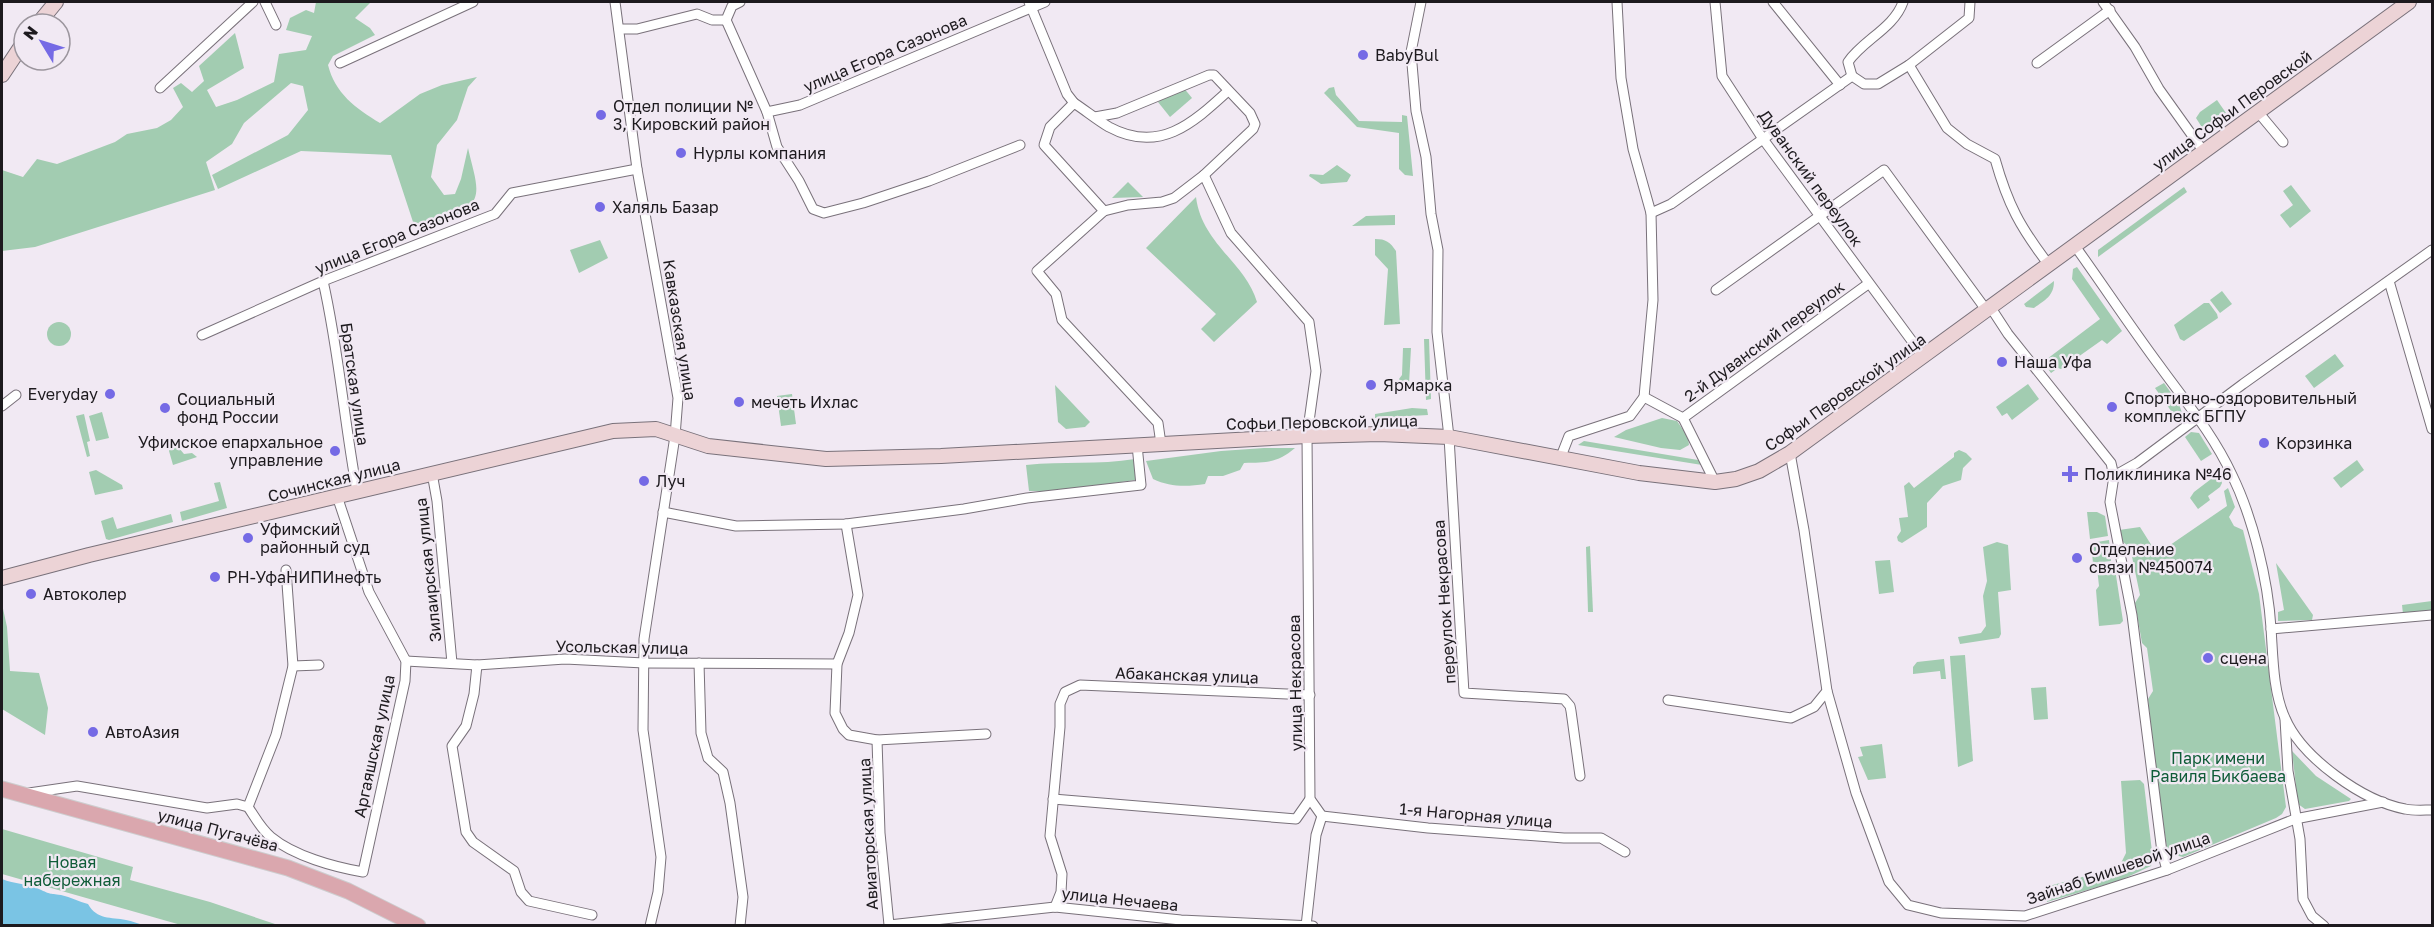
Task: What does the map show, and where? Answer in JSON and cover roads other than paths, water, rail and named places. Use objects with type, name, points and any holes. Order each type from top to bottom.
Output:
[{"type":"main road","name":"улица Софьи Перовской","points":[[2075,246],[2409,2]]},
{"type":"main road","points":[[2,75],[12,60]]},
{"type":"main road","name":"Софьи Перовской улица","points":[[675,436],[708,446],[826,459],[941,456],[1307,436],[1378,434],[1449,437],[1639,474],[1715,482],[1736,479],[1759,471],[1790,453],[2075,246]]},
{"type":"main road","name":"Сочинская улица","points":[[2,578],[89,555],[613,431],[656,429],[675,436]]},
{"type":"main road","name":"улица Пугачёва","points":[[2,789],[288,868],[348,891],[418,926]]},
{"type":"street","points":[[159,88],[254,2]]},
{"type":"street","points":[[266,2],[276,25]]},
{"type":"street","points":[[340,63],[473,2]]},
{"type":"street","name":"Кавказская улица","points":[[615,2],[637,169],[678,398],[675,436],[644,639],[643,730],[661,856],[658,892],[650,926]]},
{"type":"street","points":[[740,2],[732,6],[726,20],[767,112],[777,147],[799,181],[813,209],[824,213],[863,203],[929,181],[1020,145]]},
{"type":"street","name":"улица Егора Сазонова","points":[[767,112],[800,105],[1031,5],[1045,2]]},
{"type":"street","points":[[1421,2],[1412,52],[1416,111],[1426,157],[1431,214],[1438,250],[1437,332],[1449,437]]},
{"type":"street","points":[[1560,459],[1569,436],[1630,416],[1644,398],[1653,300],[1651,213],[1633,149],[1621,78],[1617,2]]},
{"type":"street","name":"Дуванский переулок","points":[[1715,2],[1722,76],[1763,139],[1923,356]]},
{"type":"street","points":[[1773,2],[1840,85]]},
{"type":"street","points":[[1904,2],[1890,22],[1856,51],[1848,62],[1852,76],[1864,84],[1878,84],[1909,65],[1969,18],[1970,2]]},
{"type":"street","points":[[2103,2],[2158,89],[2204,152]]},
{"type":"street","points":[[1031,5],[1067,94],[1074,103],[1110,127],[1136,137],[1158,137],[1180,130],[1198,118],[1228,91]]},
{"type":"street","points":[[2037,63],[2110,10]]},
{"type":"street","points":[[619,29],[637,29],[697,14],[712,20],[726,20]]},
{"type":"street","points":[[1909,65],[1947,128],[1967,144],[1995,159],[2008,202],[2027,236],[2049,265]]},
{"type":"street","points":[[1095,117],[1117,113],[1209,75],[1215,75],[1250,113],[1255,124],[1253,129],[1204,175],[1168,200],[1151,204],[1128,205],[1104,211],[1037,271],[1056,294],[1062,320],[1158,423],[1161,444]]},
{"type":"street","points":[[1651,213],[1671,204],[1852,76]]},
{"type":"street","points":[[1074,103],[1050,127],[1044,145],[1104,211]]},
{"type":"street","points":[[2258,112],[2283,142]]},
{"type":"street","name":"улица Егора Сазонова","points":[[202,335],[323,282],[495,214],[512,193],[637,169]]},
{"type":"street","points":[[1716,290],[1884,170],[2007,334],[2111,463],[2114,476],[2110,502],[2132,615],[2162,852],[2167,870]]},
{"type":"street","name":"улица Некрасова","points":[[1204,175],[1231,233],[1309,322],[1316,371],[1307,436],[1310,799]]},
{"type":"street","name":"Зайнаб Биишевой улица","points":[[2075,246],[2218,446],[2233,477],[2250,523],[2267,595],[2277,688],[2285,719],[2315,758],[2345,782],[2383,802],[2407,810],[2433,810]]},
{"type":"street","points":[[2114,476],[2137,463],[2433,250]]},
{"type":"street","points":[[2389,281],[2433,429]]},
{"type":"street","name":"Братская улица","points":[[323,282],[333,326],[345,422],[357,491]]},
{"type":"street","name":"2-й Дуванский переулок","points":[[1644,398],[1683,418],[1868,284]]},
{"type":"street","points":[[2,405],[16,395]]},
{"type":"street","points":[[1683,418],[1715,482]]},
{"type":"street","name":"переулок Некрасова","points":[[1449,437],[1464,693],[1564,699],[1570,706],[1580,776]]},
{"type":"street","points":[[663,512],[736,526],[846,524],[964,509],[1027,498],[1141,485],[1137,446]]},
{"type":"street","name":"Зайнаб Биишевой улица","points":[[1790,453],[1804,530],[1827,691],[1874,845],[1889,882],[1908,905],[1941,913],[2025,915],[2167,870],[2295,819],[2383,802]]},
{"type":"street","name":"Зилаирская улица","points":[[432,474],[441,535],[452,663]]},
{"type":"street","name":"Аргаяшская улица","points":[[248,807],[270,836],[282,844],[323,862],[363,872],[405,681],[406,661],[369,592],[337,496]]},
{"type":"street","name":"Авиаторская улица","points":[[846,524],[858,596],[849,633],[837,664],[835,713],[843,729],[849,735],[877,740],[986,734]]},
{"type":"street","points":[[20,794],[76,786],[207,808],[237,804],[248,807],[276,735],[293,666],[286,570]]},
{"type":"street","points":[[2271,629],[2433,615]]},
{"type":"street","name":"Усольская улица","points":[[406,661],[477,665],[565,659],[644,663],[837,664]]},
{"type":"street","points":[[699,663],[701,733],[708,758],[723,772],[730,803],[743,897],[740,926]]},
{"type":"street","points":[[293,666],[318,665]]},
{"type":"street","points":[[477,665],[474,694],[466,726],[452,746],[466,832],[473,842],[514,871],[521,892],[529,901],[592,915]]},
{"type":"street","name":"Абаканская улица","points":[[1053,799],[1060,704],[1065,692],[1080,685],[1310,694]]},
{"type":"street","points":[[1668,700],[1791,718],[1814,707],[1827,691]]},
{"type":"street","points":[[2285,719],[2295,819],[2300,839],[2303,899],[2312,916],[2324,926]]},
{"type":"street","name":"Авиаторская улица","points":[[877,740],[880,833],[889,925]]},
{"type":"street","points":[[1055,907],[1061,892],[1062,874],[1050,836],[1053,799],[1296,819],[1310,799],[1322,816],[1316,835],[1306,925]]},
{"type":"street","name":"1-я Нагорная улица","points":[[1322,816],[1428,828],[1564,838],[1601,838],[1625,852]]},
{"type":"street","name":"улица Нечаева","points":[[889,925],[937,922],[1055,907],[1181,920],[1313,926]]},
{"type":"water","points":[[2,879],[88,904],[96,913],[105,917],[145,925],[2,925]]},
{"type":"place","name":"BabyBul","points":[[1363,55]]},
{"type":"place","name":"Отдел полиции № 3, Кировский район","points":[[601,115]]},
{"type":"place","name":"Нурлы компания","points":[[681,153]]},
{"type":"place","name":"Халяль Базар","points":[[600,207]]},
{"type":"place","name":"Наша Уфа","points":[[2002,362]]},
{"type":"place","name":"Ярмарка","points":[[1371,385]]},
{"type":"place","name":"Everyday","points":[[110,394]]},
{"type":"place","name":"мечеть Ихлас","points":[[739,402]]},
{"type":"place","name":"Спортивно-оздоровительный комплекс БГПУ","points":[[2112,407]]},
{"type":"place","name":"Социальный фонд России","points":[[165,408]]},
{"type":"place","name":"Корзинка","points":[[2264,443]]},
{"type":"place","name":"Уфимское епархальное управление","points":[[335,451]]},
{"type":"place","name":"Поликлиника №46","points":[[2070,474]]},
{"type":"place","name":"Луч","points":[[644,481]]},
{"type":"place","name":"Уфимский районный суд","points":[[248,538]]},
{"type":"place","name":"Отделение связи №450074","points":[[2077,558]]},
{"type":"place","name":"РН-УфаНИПИнефть","points":[[215,577]]},
{"type":"place","name":"Автоколер","points":[[31,594]]},
{"type":"place","name":"сцена","points":[[2208,658]]},
{"type":"place","name":"АвтоАзия","points":[[93,732]]},
{"type":"park label","name":"Парк имени Равиля Бикбаева","points":[[2218,767]]},
{"type":"park label","name":"Новая набережная","points":[[72,871]]}]
